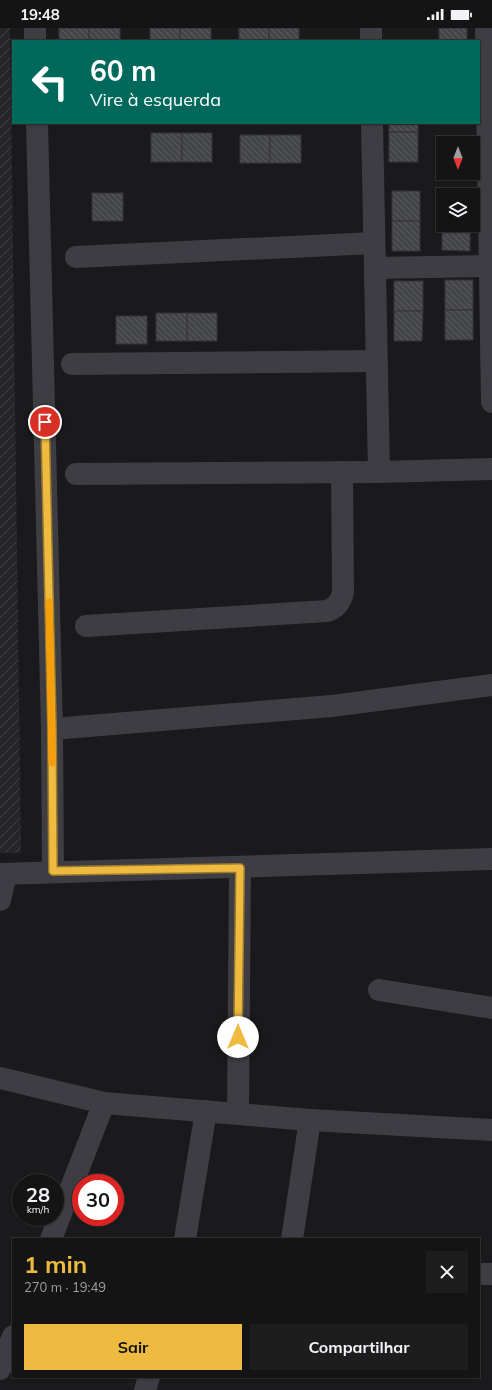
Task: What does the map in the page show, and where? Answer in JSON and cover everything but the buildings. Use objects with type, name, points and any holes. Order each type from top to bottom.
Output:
[{"type":"street","points":[[35,28],[35,40]]},
{"type":"street","points":[[371,28],[371,40]]},
{"type":"street","points":[[486,28],[492,402]]},
{"type":"street","points":[[37,124],[52,729],[53,871]]},
{"type":"street","points":[[372,124],[379,472]]},
{"type":"street","points":[[76,257],[374,243]]},
{"type":"street","points":[[375,268],[490,266]]},
{"type":"street","points":[[72,364],[376,361]]},
{"type":"street","points":[[76,474],[379,472],[492,469]]},
{"type":"street","points":[[86,626],[327,611],[332,609],[342,599],[343,592],[342,472]]},
{"type":"street","points":[[52,729],[332,706],[492,685]]},
{"type":"street","points":[[0,900],[3,874],[53,871],[240,868],[492,859]]},
{"type":"street","points":[[238,1114],[240,868]]},
{"type":"street","points":[[379,990],[492,1008]]},
{"type":"street","points":[[0,1078],[104,1103],[310,1120],[492,1130]]},
{"type":"street","points":[[51,1238],[104,1103]]},
{"type":"street","points":[[185,1238],[206,1112]]},
{"type":"street","points":[[292,1238],[310,1120]]},
{"type":"street","points":[[480,1274],[492,1274]]},
{"type":"street","points":[[0,1369],[12,1339]]},
{"type":"street","points":[[144,1390],[149,1378]]},
{"type":"shaded area","points":[[0,28],[10,28],[21,853],[0,853]]},
{"type":"slow traffic","points":[[49,602],[52,763]]},
{"type":"route","points":[[45,422],[52,729],[53,871],[240,868],[238,1037]]}]
